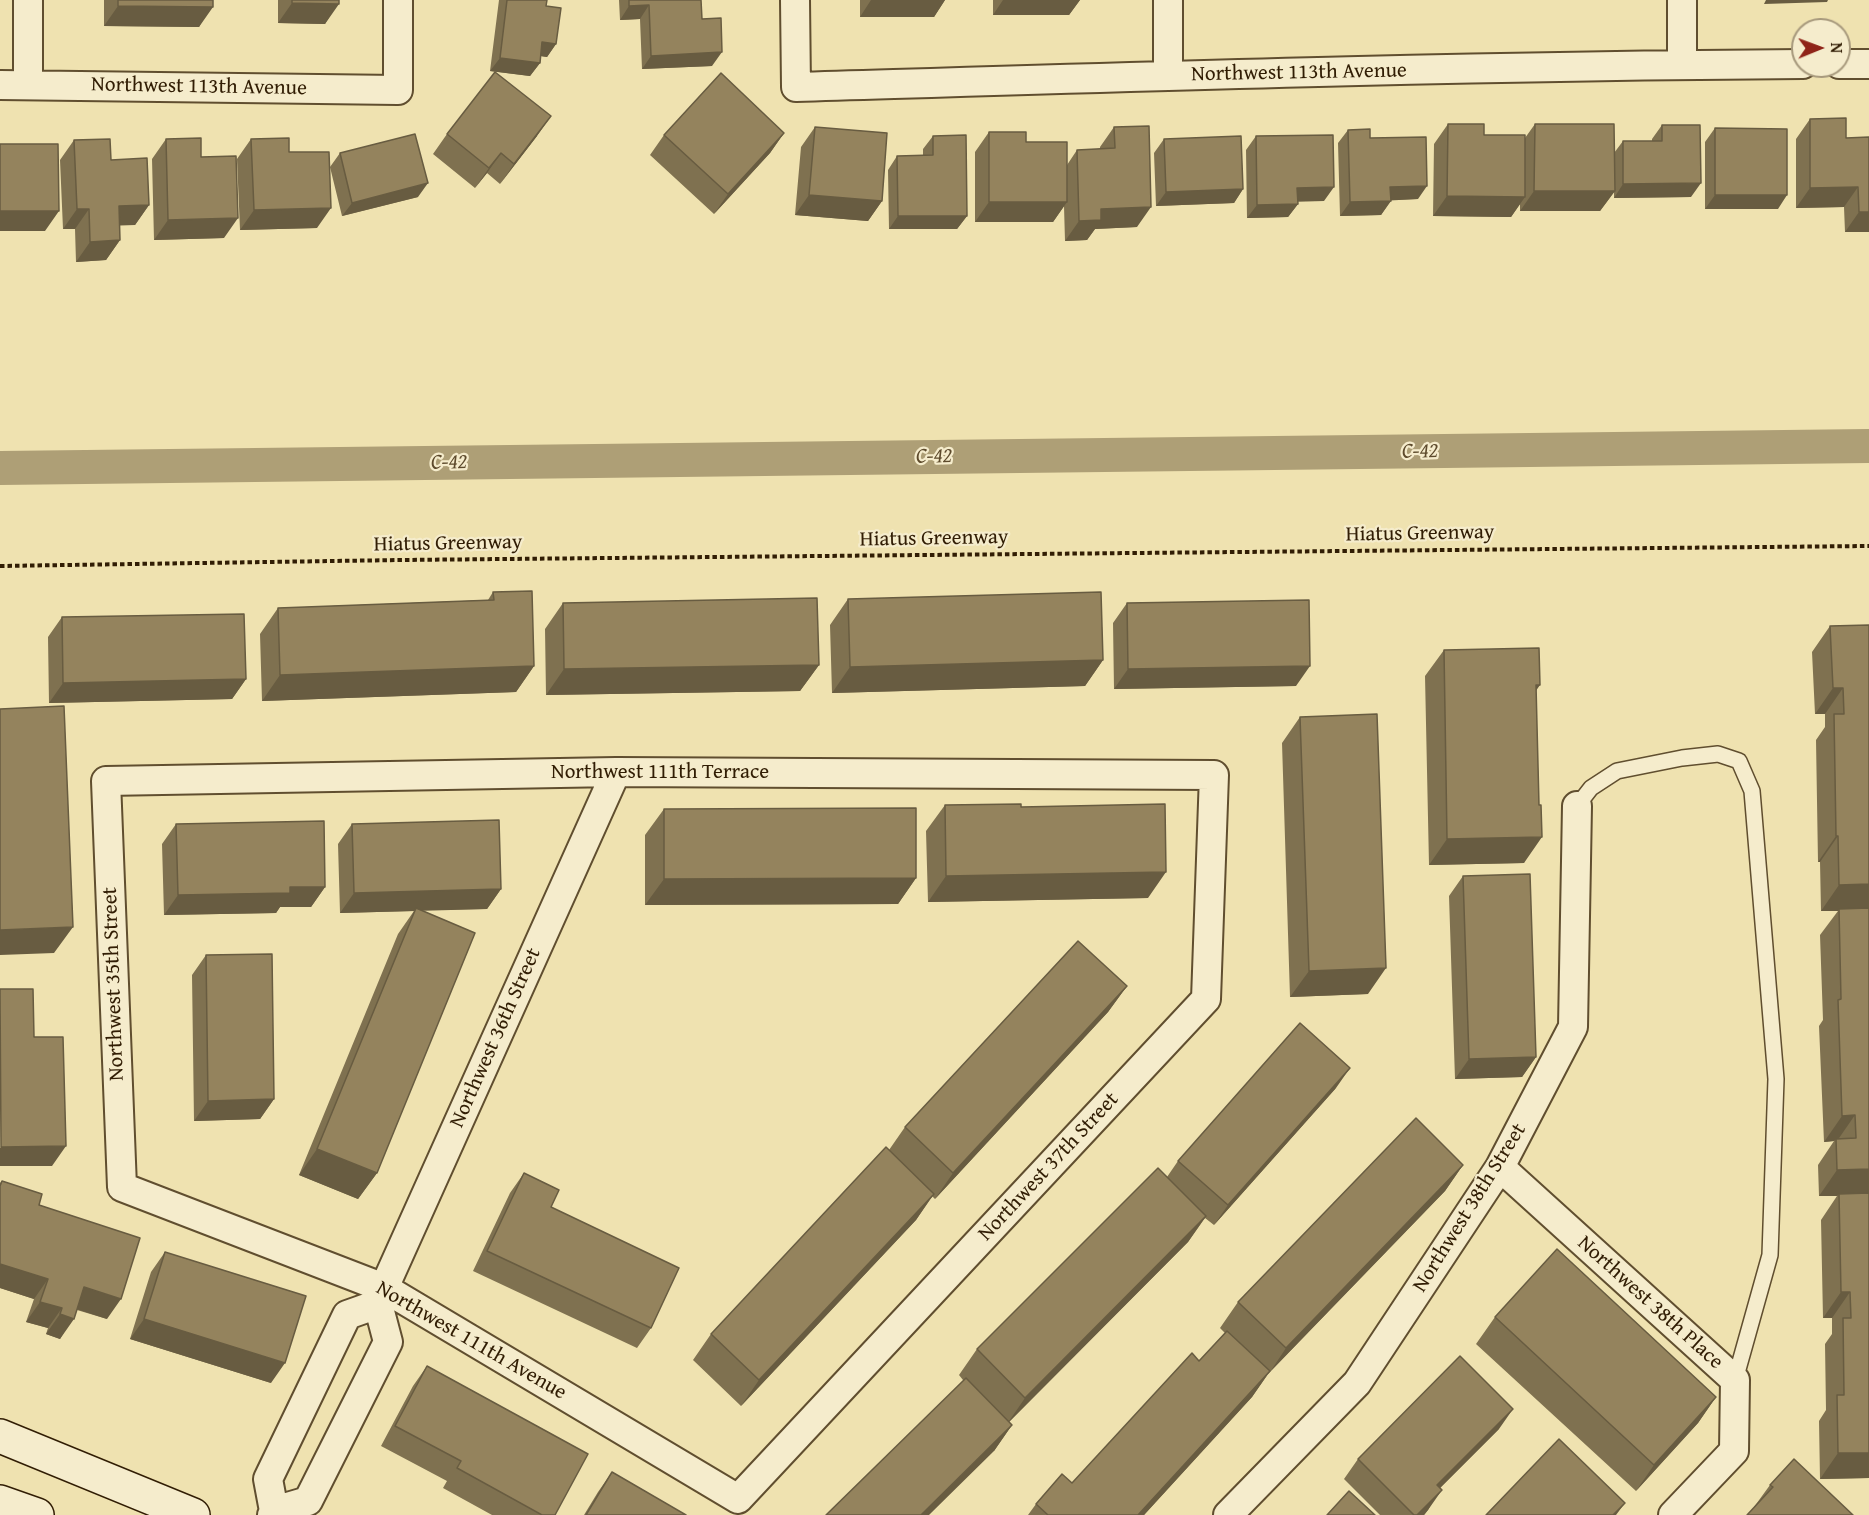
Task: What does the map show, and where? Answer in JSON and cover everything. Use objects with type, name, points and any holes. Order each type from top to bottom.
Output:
[{"type":"main road","points":[[0,1436],[193,1515]]},
{"type":"main road","points":[[0,1502],[37,1515]]},
{"type":"street","points":[[14,85],[28,0]]},
{"type":"street","name":"Northwest 113th Avenue","points":[[14,85],[398,90],[398,0]]},
{"type":"street","name":"Northwest 113th Avenue","points":[[795,0],[796,87],[1168,76],[1791,64]]},
{"type":"street","points":[[1168,0],[1168,76]]},
{"type":"street","points":[[1682,0],[1682,65]]},
{"type":"street","points":[[1851,64],[1869,64]]},
{"type":"street","name":"Northwest 111th Terrace","points":[[106,781],[616,772],[1214,774]]},
{"type":"street","name":"Northwest 36th Street","points":[[381,1296],[616,772]]},
{"type":"street","name":"Northwest 37th Street","points":[[738,1499],[1206,999],[1214,774]]},
{"type":"street","name":"Northwest 35th Street","points":[[106,781],[122,1188]]},
{"type":"street","name":"Northwest 38th Street","points":[[1228,1515],[1357,1383],[1500,1167],[1573,1027],[1577,806]]},
{"type":"street","name":"Northwest 38th Place","points":[[1500,1167],[1735,1380],[1734,1451],[1673,1515]]},
{"type":"street","name":"Northwest 111th Avenue","points":[[122,1188],[381,1296],[738,1499]]},
{"type":"street","points":[[381,1296],[388,1342],[308,1501],[273,1513],[268,1479],[347,1315],[381,1296]]},
{"type":"lane","points":[[1577,806],[1591,788],[1617,771],[1682,758],[1718,754],[1739,761],[1752,791],[1776,1079],[1770,1255],[1735,1380]]},
{"type":"path","name":"Hiatus Greenway","points":[[0,566],[472,559],[1869,546]]},
{"type":"building","points":[[118,0],[213,0],[213,7],[118,6]]},
{"type":"building","points":[[292,0],[339,0],[339,4],[292,3]]},
{"type":"building","points":[[507,0],[547,0],[546,6],[561,8],[556,44],[542,42],[540,63],[500,58]]},
{"type":"building","points":[[629,0],[701,0],[702,19],[721,18],[722,52],[651,56],[649,5],[629,6]]},
{"type":"building","points":[[495,72],[551,116],[514,164],[501,153],[489,168],[447,134]]},
{"type":"building","points":[[721,73],[784,133],[728,194],[664,135]]},
{"type":"building","points":[[1846,118],[1846,138],[1869,137],[1869,212],[1859,212],[1858,187],[1810,188],[1810,119]]},
{"type":"building","points":[[1448,124],[1484,124],[1484,135],[1525,135],[1525,197],[1447,196]]},
{"type":"building","points":[[1535,124],[1614,124],[1615,191],[1534,191]]},
{"type":"building","points":[[1662,125],[1700,125],[1701,183],[1623,184],[1623,141],[1662,141]]},
{"type":"building","points":[[1149,126],[1151,207],[1101,209],[1101,220],[1079,221],[1077,150],[1115,148],[1114,127]]},
{"type":"building","points":[[815,127],[887,133],[882,201],[809,195]]},
{"type":"building","points":[[1715,128],[1787,129],[1787,195],[1715,195]]},
{"type":"building","points":[[1370,129],[1370,138],[1426,137],[1427,186],[1390,187],[1391,201],[1350,202],[1348,130]]},
{"type":"building","points":[[989,132],[1026,132],[1026,142],[1067,142],[1067,202],[989,202]]},
{"type":"building","points":[[415,134],[428,183],[352,203],[340,153]]},
{"type":"building","points":[[966,135],[967,216],[898,216],[897,156],[933,155],[933,136]]},
{"type":"building","points":[[1333,135],[1334,187],[1297,188],[1298,204],[1257,205],[1256,136]]},
{"type":"building","points":[[1241,136],[1243,189],[1166,192],[1164,139]]},
{"type":"building","points":[[201,138],[201,157],[236,156],[238,218],[168,220],[166,139]]},
{"type":"building","points":[[289,138],[289,152],[329,152],[331,208],[254,210],[251,139]]},
{"type":"building","points":[[110,139],[111,160],[147,158],[149,205],[119,206],[120,240],[90,242],[89,209],[77,209],[74,140]]},
{"type":"building","points":[[0,144],[58,144],[59,211],[0,211]]},
{"type":"building","points":[[532,591],[534,666],[280,675],[278,608],[494,600],[493,592]]},
{"type":"building","points":[[1101,592],[1103,660],[850,667],[848,599]]},
{"type":"building","points":[[817,598],[819,665],[564,669],[563,603]]},
{"type":"building","points":[[1309,600],[1310,666],[1128,669],[1127,603]]},
{"type":"building","points":[[244,614],[246,679],[63,683],[62,617]]},
{"type":"building","points":[[1869,625],[1869,884],[1839,885],[1834,714],[1844,714],[1843,688],[1833,688],[1830,626]]},
{"type":"building","points":[[1539,648],[1540,685],[1536,685],[1542,837],[1447,839],[1444,650]]},
{"type":"building","points":[[64,706],[73,927],[0,930],[0,709]]},
{"type":"building","points":[[1377,714],[1386,968],[1309,971],[1300,717]]},
{"type":"building","points":[[1021,804],[1021,807],[1165,804],[1166,872],[946,876],[945,805]]},
{"type":"building","points":[[916,808],[916,878],[664,879],[664,809]]},
{"type":"building","points":[[499,820],[501,889],[354,893],[352,824]]},
{"type":"building","points":[[324,821],[325,887],[290,887],[290,893],[178,895],[176,824]]},
{"type":"building","points":[[1530,874],[1536,1057],[1469,1059],[1463,876]]},
{"type":"building","points":[[416,908],[475,933],[377,1173],[317,1149]]},
{"type":"building","points":[[1869,908],[1869,1169],[1837,1170],[1836,1139],[1856,1138],[1855,1115],[1842,1116],[1838,1000],[1841,999],[1839,909]]},
{"type":"building","points":[[1078,941],[1127,986],[953,1173],[905,1127]]},
{"type":"building","points":[[272,954],[274,1099],[208,1101],[206,955]]},
{"type":"building","points":[[0,989],[33,989],[34,1037],[63,1037],[66,1146],[1,1147]]},
{"type":"building","points":[[1300,1023],[1350,1068],[1228,1205],[1178,1161]]},
{"type":"building","points":[[1416,1118],[1463,1165],[1286,1348],[1238,1302]]},
{"type":"building","points":[[886,1147],[934,1194],[759,1380],[711,1334]]},
{"type":"building","points":[[1158,1168],[1206,1216],[1025,1398],[977,1349]]},
{"type":"building","points":[[524,1173],[559,1190],[551,1207],[679,1268],[651,1328],[487,1251]]},
{"type":"building","points":[[2,1181],[42,1194],[39,1205],[140,1238],[121,1299],[84,1287],[74,1319],[60,1314],[62,1308],[40,1302],[48,1279],[0,1264],[0,1186]]},
{"type":"building","points":[[1869,1193],[1869,1453],[1838,1453],[1837,1395],[1844,1395],[1843,1318],[1851,1318],[1850,1292],[1841,1292],[1839,1194]]},
{"type":"building","points":[[1557,1249],[1716,1397],[1654,1465],[1495,1317]]},
{"type":"building","points":[[165,1252],[306,1296],[285,1363],[144,1319]]},
{"type":"building","points":[[1227,1331],[1270,1371],[1138,1515],[1048,1515],[1036,1504],[1062,1474],[1072,1483],[1192,1353],[1199,1361]]},
{"type":"building","points":[[1460,1356],[1513,1409],[1437,1485],[1442,1490],[1417,1515],[1414,1515],[1358,1459]]},
{"type":"building","points":[[427,1366],[588,1454],[555,1515],[542,1515],[457,1468],[461,1461],[395,1426]]},
{"type":"building","points":[[966,1378],[1012,1425],[921,1515],[826,1515]]},
{"type":"building","points":[[1559,1439],[1625,1503],[1613,1515],[1486,1515]]},
{"type":"building","points":[[1794,1459],[1853,1515],[1747,1515],[1773,1487],[1770,1485]]},
{"type":"building","points":[[612,1472],[686,1515],[586,1515]]},
{"type":"building","points":[[1349,1491],[1375,1515],[1327,1515]]},
{"type":"waterway","name":"C-42","points":[[0,468],[1869,446]]}]
